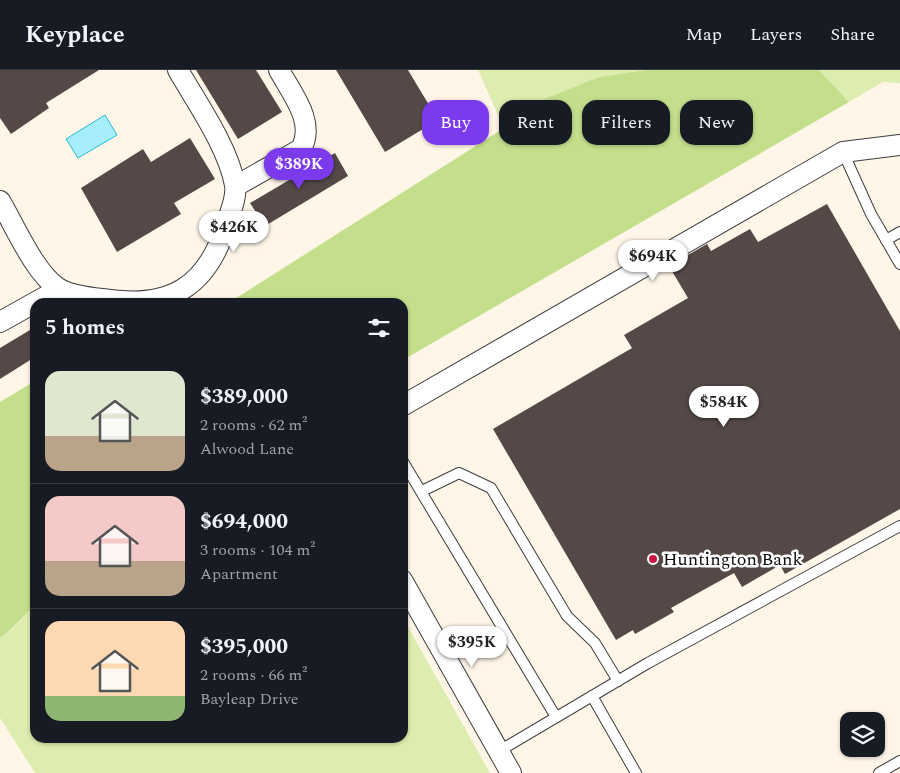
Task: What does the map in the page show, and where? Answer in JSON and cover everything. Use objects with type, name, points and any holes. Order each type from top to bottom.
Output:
[{"type":"street","points":[[154,298],[188,296],[206,271],[217,249],[232,207],[236,186],[224,152],[178,70]]},
{"type":"street","points":[[236,186],[301,149],[306,140],[308,128],[299,106],[278,70]]},
{"type":"street","points":[[408,403],[843,152],[900,145]]},
{"type":"street","points":[[0,201],[42,274],[59,289],[95,298]]},
{"type":"street","points":[[43,298],[59,289]]},
{"type":"street","points":[[0,322],[30,305]]},
{"type":"street","points":[[408,591],[511,773]]},
{"type":"lane","points":[[843,152],[871,214],[900,264]]},
{"type":"lane","points":[[886,240],[900,232]]},
{"type":"lane","points":[[408,469],[556,717]]},
{"type":"lane","points":[[422,491],[459,473],[491,488],[567,616],[595,643],[618,681]]},
{"type":"lane","points":[[499,751],[618,681],[900,526]]},
{"type":"lane","points":[[592,696],[636,773]]},
{"type":"lane","points":[[879,773],[900,761]]},
{"type":"green space","points":[[478,70],[645,70],[599,77],[542,100],[499,100],[499,117]]},
{"type":"green space","points":[[645,70],[819,70],[849,102],[408,357],[408,298],[236,298],[477,145],[489,145],[489,138],[499,131],[499,145],[572,145],[572,100],[542,100],[599,77]]},
{"type":"green space","points":[[819,70],[900,70],[900,83],[883,82],[849,102]]},
{"type":"green space","points":[[30,384],[30,610],[0,638],[0,402]]},
{"type":"green space","points":[[30,610],[30,743],[408,743],[408,627],[490,773],[35,773],[0,718],[0,638],[7,634]]},
{"type":"water","points":[[105,115],[117,135],[78,158],[66,139]]},
{"type":"building","points":[[0,70],[99,70],[46,103],[49,108],[11,134],[0,118]]},
{"type":"building","points":[[196,70],[256,70],[282,112],[238,139]]},
{"type":"building","points":[[336,70],[408,70],[426,100],[422,100],[422,130],[385,152]]},
{"type":"building","points":[[190,138],[215,179],[174,203],[181,214],[117,252],[81,188],[143,149],[151,162]]},
{"type":"building","points":[[335,153],[348,176],[265,226],[250,203]]},
{"type":"building","points":[[827,204],[900,331],[900,509],[785,574],[780,565],[742,587],[734,573],[671,608],[674,612],[635,634],[633,630],[616,640],[493,429],[632,348],[624,335],[688,298],[669,266],[707,244],[711,251],[750,229],[758,242]]},
{"type":"building","points":[[30,330],[30,360],[0,379],[0,348]]},
{"type":"place","name":"Huntington Bank","points":[[653,559]]}]
